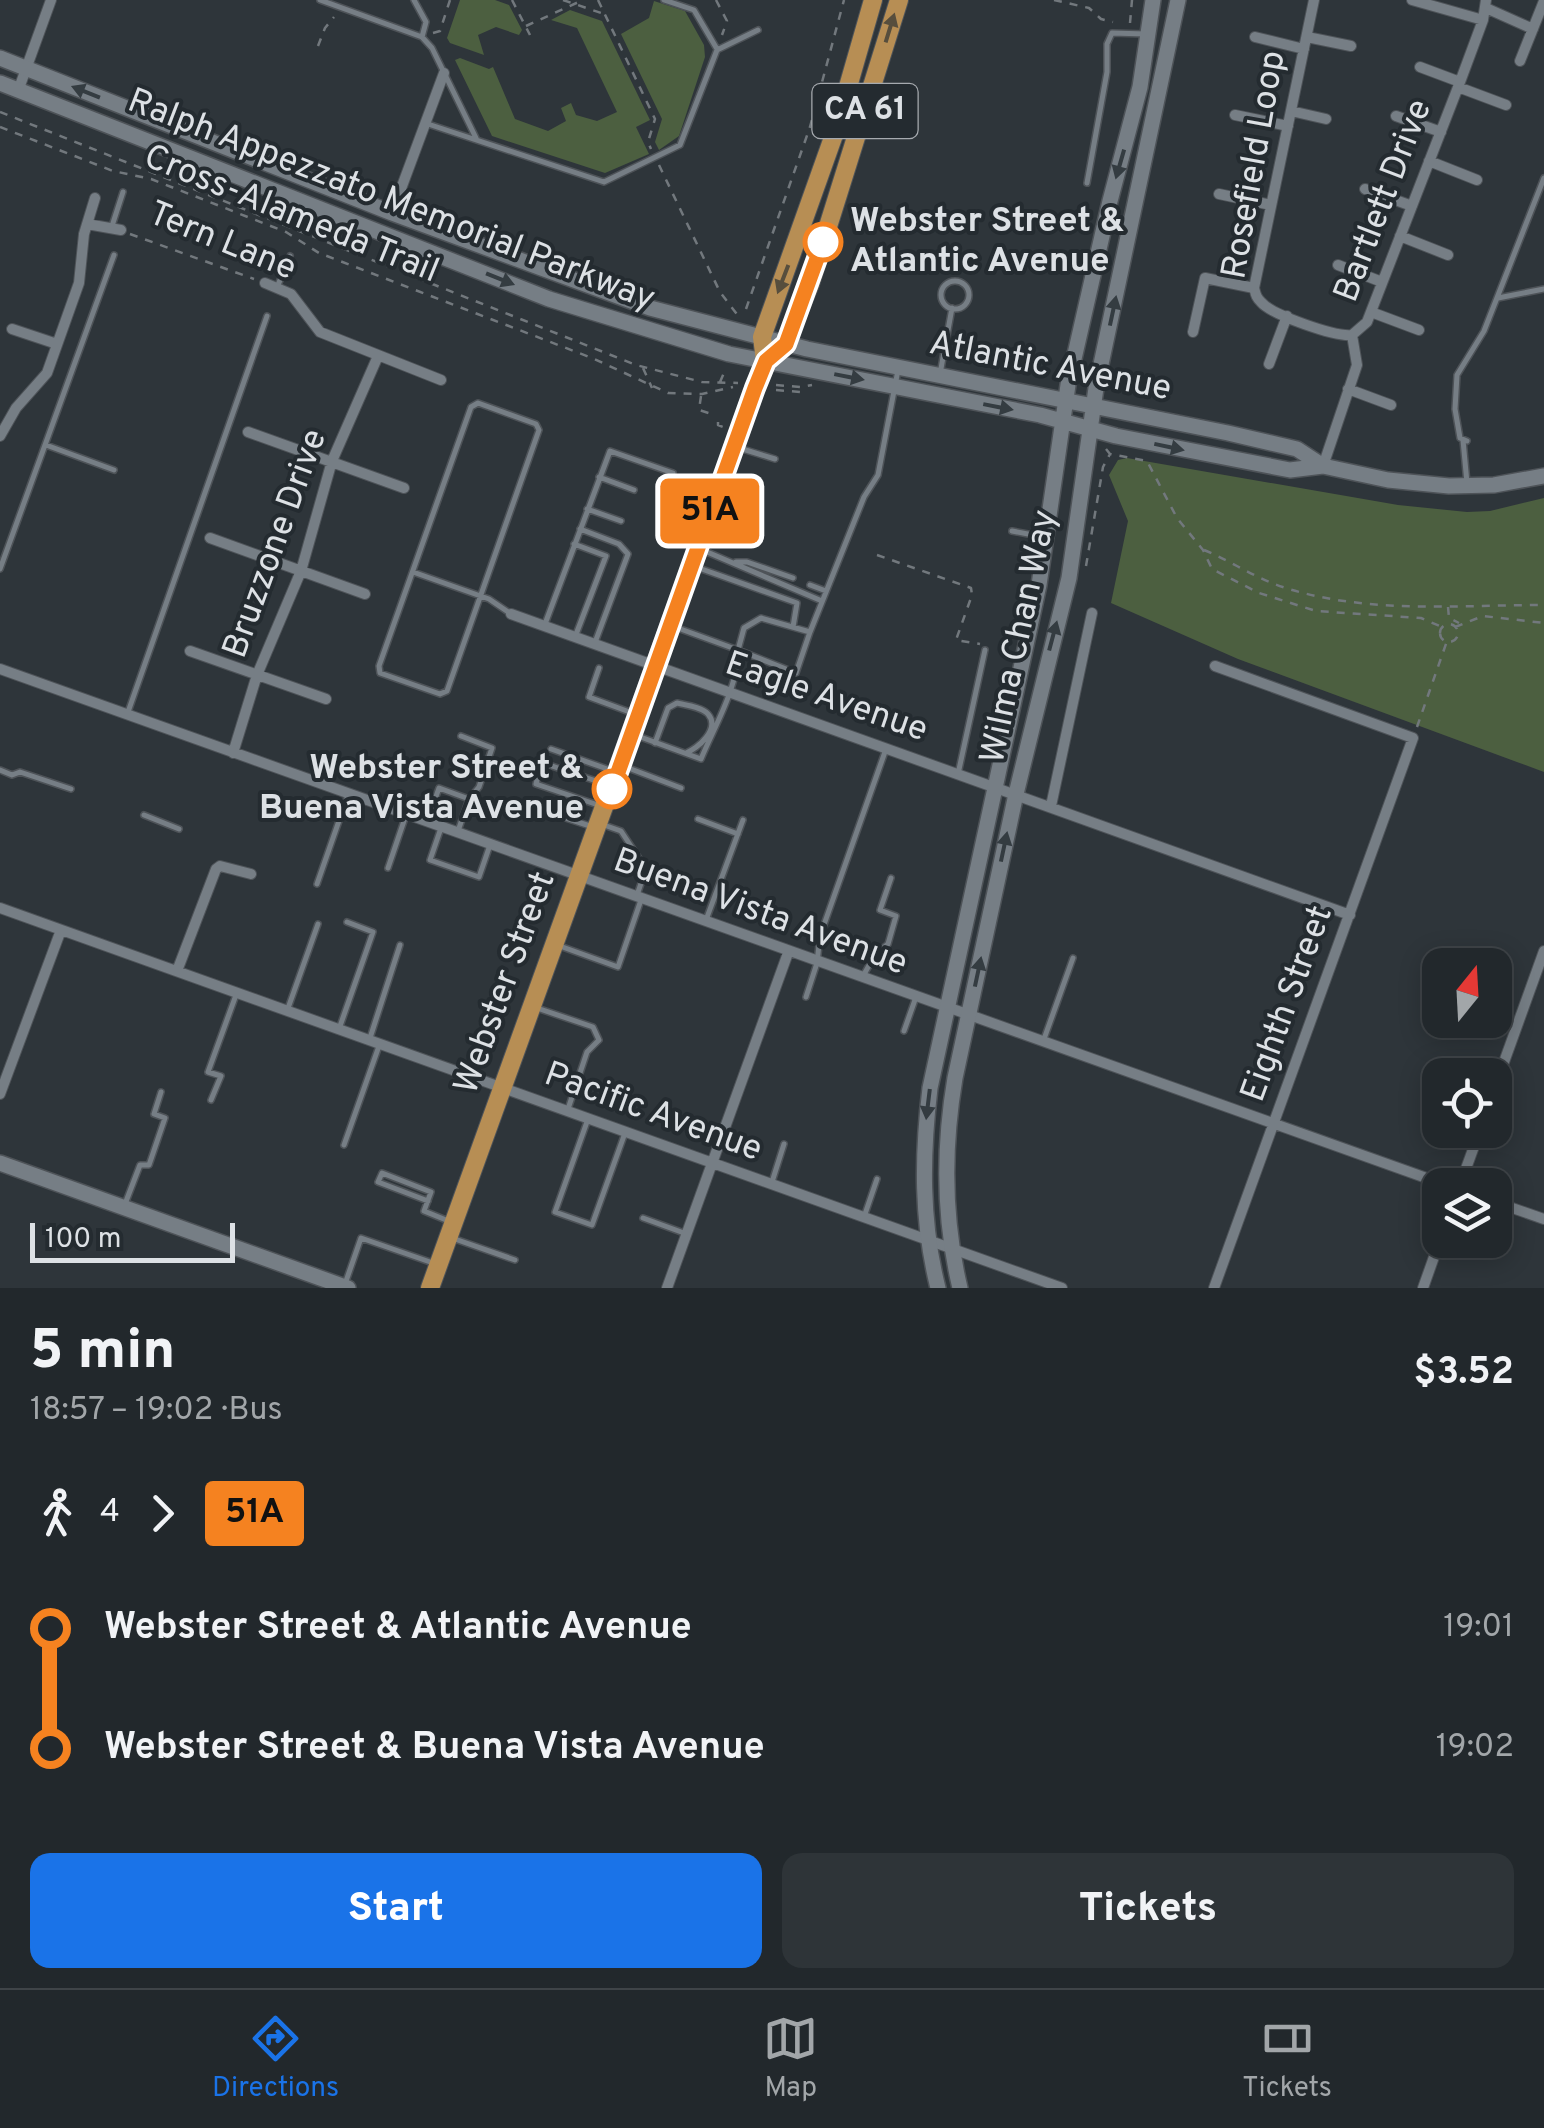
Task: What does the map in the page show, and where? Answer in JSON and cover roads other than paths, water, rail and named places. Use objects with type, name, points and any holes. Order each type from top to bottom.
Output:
[{"type":"main road","name":"CA 61","points":[[766,361],[762,338],[834,132],[872,0]]},
{"type":"main road","name":"CA 61","points":[[786,344],[844,180],[899,0]]},
{"type":"main road","name":"Webster Street","points":[[430,1288],[717,489],[766,361],[786,344]]},
{"type":"street","points":[[18,91],[52,0]]},
{"type":"street","name":"Wilma Chan Way","points":[[938,1288],[929,1240],[923,1146],[930,1088],[1048,538],[1066,401],[1110,201],[1140,87],[1153,0]]},
{"type":"street","name":"Wilma Chan Way","points":[[960,1288],[946,1209],[946,1149],[952,1091],[1016,794],[1069,578],[1094,407],[1178,0]]},
{"type":"street","name":"Rosefield Loop","points":[[1314,0],[1254,288],[1264,306],[1336,335],[1352,335]]},
{"type":"street","points":[[1412,0],[1485,9],[1533,29]]},
{"type":"street","points":[[1485,9],[1496,0]]},
{"type":"street","points":[[1520,61],[1544,1]]},
{"type":"street","name":"Bartlett Drive","points":[[1322,466],[1358,359],[1352,335],[1363,328],[1371,312],[1485,9]]},
{"type":"street","points":[[1254,37],[1351,46]]},
{"type":"street","name":"Ralph Appezzato Memorial Parkway","points":[[0,58],[392,213],[634,302],[762,338]]},
{"type":"street","points":[[1420,67],[1506,105]]},
{"type":"street","points":[[392,213],[444,72]]},
{"type":"street","name":"Ralph Appezzato Memorial Parkway","points":[[0,83],[549,299],[682,342],[766,361]]},
{"type":"street","points":[[1291,111],[1326,119]]},
{"type":"street","points":[[1236,115],[1288,126]]},
{"type":"street","points":[[1396,116],[1440,132]]},
{"type":"street","points":[[1429,162],[1477,180]]},
{"type":"street","points":[[1364,188],[1412,206]]},
{"type":"street","points":[[1220,194],[1271,205]]},
{"type":"street","points":[[0,436],[16,408],[47,374],[79,283],[87,224],[96,198]]},
{"type":"street","name":"Tern Lane","points":[[87,224],[116,229]]},
{"type":"street","points":[[1400,236],[1448,255]]},
{"type":"street","points":[[1338,265],[1382,282]]},
{"type":"street","points":[[1193,332],[1205,278],[1254,288]]},
{"type":"street","name":"Tern Lane","points":[[265,283],[291,294],[320,332],[441,380]]},
{"type":"street","points":[[1371,312],[1419,330]]},
{"type":"street","points":[[1269,364],[1287,316]]},
{"type":"street","points":[[12,329],[57,344]]},
{"type":"street","name":"Atlantic Avenue","points":[[762,338],[1297,449],[1322,466]]},
{"type":"street","name":"Bruzzone Drive","points":[[233,753],[257,675],[301,571],[332,461],[378,356]]},
{"type":"street","name":"Atlantic Avenue","points":[[766,361],[1290,470],[1322,466],[1388,480],[1467,486],[1544,476]]},
{"type":"street","points":[[1348,389],[1391,405]]},
{"type":"street","points":[[248,432],[404,488]]},
{"type":"street","points":[[210,538],[365,594]]},
{"type":"street","name":"Eagle Avenue","points":[[511,614],[1350,915]]},
{"type":"street","points":[[1051,806],[1092,614]]},
{"type":"street","points":[[190,651],[326,700]]},
{"type":"street","name":"Eighth Street","points":[[1214,1288],[1413,738],[1215,666]]},
{"type":"street","name":"Buena Vista Avenue","points":[[0,670],[1422,1176]]},
{"type":"street","points":[[177,971],[216,869],[220,866],[251,874]]},
{"type":"street","name":"Pacific Avenue","points":[[0,908],[1062,1288]]},
{"type":"street","points":[[0,1094],[61,930]]},
{"type":"street","points":[[1506,1058],[1544,951]]},
{"type":"street","points":[[666,1288],[788,953]]},
{"type":"street","points":[[0,1163],[346,1287]]},
{"type":"street","points":[[1512,1208],[1544,1219]]},
{"type":"street","points":[[1423,1288],[1434,1258]]},
{"type":"lane","points":[[320,0],[422,37],[432,48],[478,141]]},
{"type":"lane","points":[[414,0],[426,22],[422,37]]},
{"type":"lane","points":[[664,0],[694,10]]},
{"type":"lane","points":[[688,0],[717,50]]},
{"type":"lane","points":[[426,123],[604,182],[680,146],[717,50],[758,30]]},
{"type":"lane","points":[[1086,183],[1108,72],[1107,44],[1112,33],[1149,34]]},
{"type":"lane","points":[[1467,486],[1465,440],[1454,409],[1454,388],[1460,368],[1484,331],[1544,178]]},
{"type":"lane","points":[[116,229],[122,192]]},
{"type":"lane","points":[[0,568],[114,256]]},
{"type":"lane","points":[[277,288],[290,256]]},
{"type":"lane","points":[[959,281],[968,288],[969,298],[963,307],[952,308],[944,302],[942,292],[948,283],[959,281]]},
{"type":"lane","points":[[1497,298],[1544,289]]},
{"type":"lane","points":[[939,376],[952,308]]},
{"type":"lane","points":[[126,715],[267,316]]},
{"type":"lane","points":[[670,625],[796,673],[864,497],[878,474],[899,367]]},
{"type":"lane","points":[[478,403],[536,424],[539,430],[480,596],[446,691],[440,694],[380,673],[378,666],[412,572],[470,406],[478,403]]},
{"type":"lane","points":[[46,445],[114,470]]},
{"type":"lane","points":[[734,446],[774,459]]},
{"type":"lane","points":[[544,626],[610,450],[673,473]]},
{"type":"lane","points":[[599,477],[634,490]]},
{"type":"lane","points":[[688,478],[717,489]]},
{"type":"lane","points":[[587,509],[621,521]]},
{"type":"lane","points":[[580,529],[619,544],[628,554],[594,644]]},
{"type":"lane","points":[[1012,531],[1048,538]]},
{"type":"lane","points":[[574,544],[606,556],[574,637]]},
{"type":"lane","points":[[694,557],[748,562],[793,578]]},
{"type":"lane","points":[[694,557],[797,604],[792,627]]},
{"type":"lane","points":[[733,562],[822,601]]},
{"type":"lane","points":[[412,572],[480,596],[511,614]]},
{"type":"lane","points":[[810,585],[826,590]]},
{"type":"lane","points":[[599,668],[589,697],[655,742],[701,759],[738,666],[744,628],[761,618],[810,632]]},
{"type":"lane","points":[[958,774],[985,650]]},
{"type":"lane","points":[[655,742],[668,708],[677,702],[700,710],[712,722],[709,732],[685,754]]},
{"type":"lane","points":[[457,834],[492,748],[461,736]]},
{"type":"lane","points":[[806,997],[817,963],[820,936],[886,749]]},
{"type":"lane","points":[[551,750],[617,775]]},
{"type":"lane","points":[[554,944],[618,966],[646,869],[621,832],[536,784],[541,765],[681,788]]},
{"type":"lane","points":[[0,770],[12,775],[20,772],[70,790]]},
{"type":"lane","points":[[426,822],[439,788],[469,799]]},
{"type":"lane","points":[[317,884],[348,794]]},
{"type":"lane","points":[[522,804],[601,820]]},
{"type":"lane","points":[[144,815],[179,829]]},
{"type":"lane","points":[[388,868],[406,815]]},
{"type":"lane","points":[[698,819],[738,834]]},
{"type":"lane","points":[[705,923],[744,820]]},
{"type":"lane","points":[[440,828],[430,860],[478,877],[490,846]]},
{"type":"lane","points":[[861,979],[875,955],[888,944],[896,916],[880,910],[890,878]]},
{"type":"lane","points":[[339,1029],[373,932],[347,922]]},
{"type":"lane","points":[[287,1011],[318,924]]},
{"type":"lane","points":[[344,1145],[400,946]]},
{"type":"lane","points":[[1043,1042],[1073,958]]},
{"type":"lane","points":[[211,1100],[221,1076],[208,1072],[237,993]]},
{"type":"lane","points":[[904,1032],[916,997]]},
{"type":"lane","points":[[531,1006],[593,1027],[599,1040],[587,1052],[567,1111]]},
{"type":"lane","points":[[124,1207],[140,1166],[148,1165],[166,1118],[154,1114],[161,1092]]},
{"type":"lane","points":[[588,1118],[554,1212],[592,1225],[626,1132]]},
{"type":"lane","points":[[772,1185],[784,1144]]},
{"type":"lane","points":[[428,1201],[378,1182],[382,1173],[431,1192],[428,1201],[424,1212],[514,1260]]},
{"type":"lane","points":[[864,1217],[878,1179]]},
{"type":"lane","points":[[643,1218],[687,1234]]},
{"type":"lane","points":[[346,1287],[361,1238],[438,1265]]},
{"type":"place","name":"Webster Street & Atlantic Avenue","points":[[823,242]]},
{"type":"place","name":"Webster Street & Buena Vista Avenue","points":[[612,789]]}]
